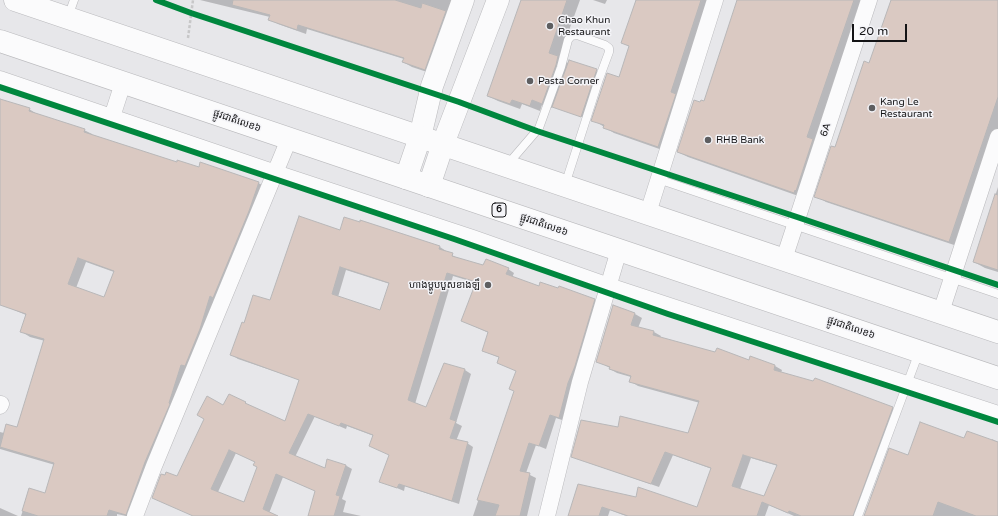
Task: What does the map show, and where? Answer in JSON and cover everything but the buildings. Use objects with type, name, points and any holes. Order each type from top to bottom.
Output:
[{"type":"main road","points":[[15,0],[71,9],[184,57],[998,332]]},
{"type":"main road","points":[[406,178],[420,137],[432,86],[464,0]]},
{"type":"main road","points":[[429,186],[443,144],[498,0]]},
{"type":"main road","name":"ផ្លូវជាតិលេខ៦","points":[[0,41],[998,378]]},
{"type":"street","points":[[648,213],[715,0]]},
{"type":"street","name":"6A","points":[[784,260],[869,0]]},
{"type":"street","points":[[0,79],[473,238],[609,286],[998,414]]},
{"type":"street","points":[[112,117],[123,83]]},
{"type":"street","points":[[941,312],[998,137]]},
{"type":"street","points":[[135,516],[154,466],[289,139]]},
{"type":"street","points":[[547,516],[580,382],[619,250]]},
{"type":"lane","points":[[506,166],[539,128],[568,40],[571,36],[577,35],[605,45],[609,48],[609,52],[564,185]]},
{"type":"lane","points":[[658,179],[998,294]]},
{"type":"lane","points":[[858,516],[919,351]]},
{"type":"path","points":[[184,57],[193,0]]},
{"type":"path","points":[[184,11],[199,16]]},
{"type":"cycle path","points":[[156,0],[459,102],[537,131],[998,285]]},
{"type":"cycle path","points":[[0,87],[454,239],[668,314],[998,422]]},
{"type":"place","name":"Chao Khun Restaurant","points":[[550,26]]},
{"type":"place","name":"Pasta Corner","points":[[530,81]]},
{"type":"place","name":"Kang Le Restaurant","points":[[872,108]]},
{"type":"place","name":"RHB Bank","points":[[708,140]]},
{"type":"place","name":"ហាងម្ហូបបួសខាងឡឹ","points":[[488,285]]}]
